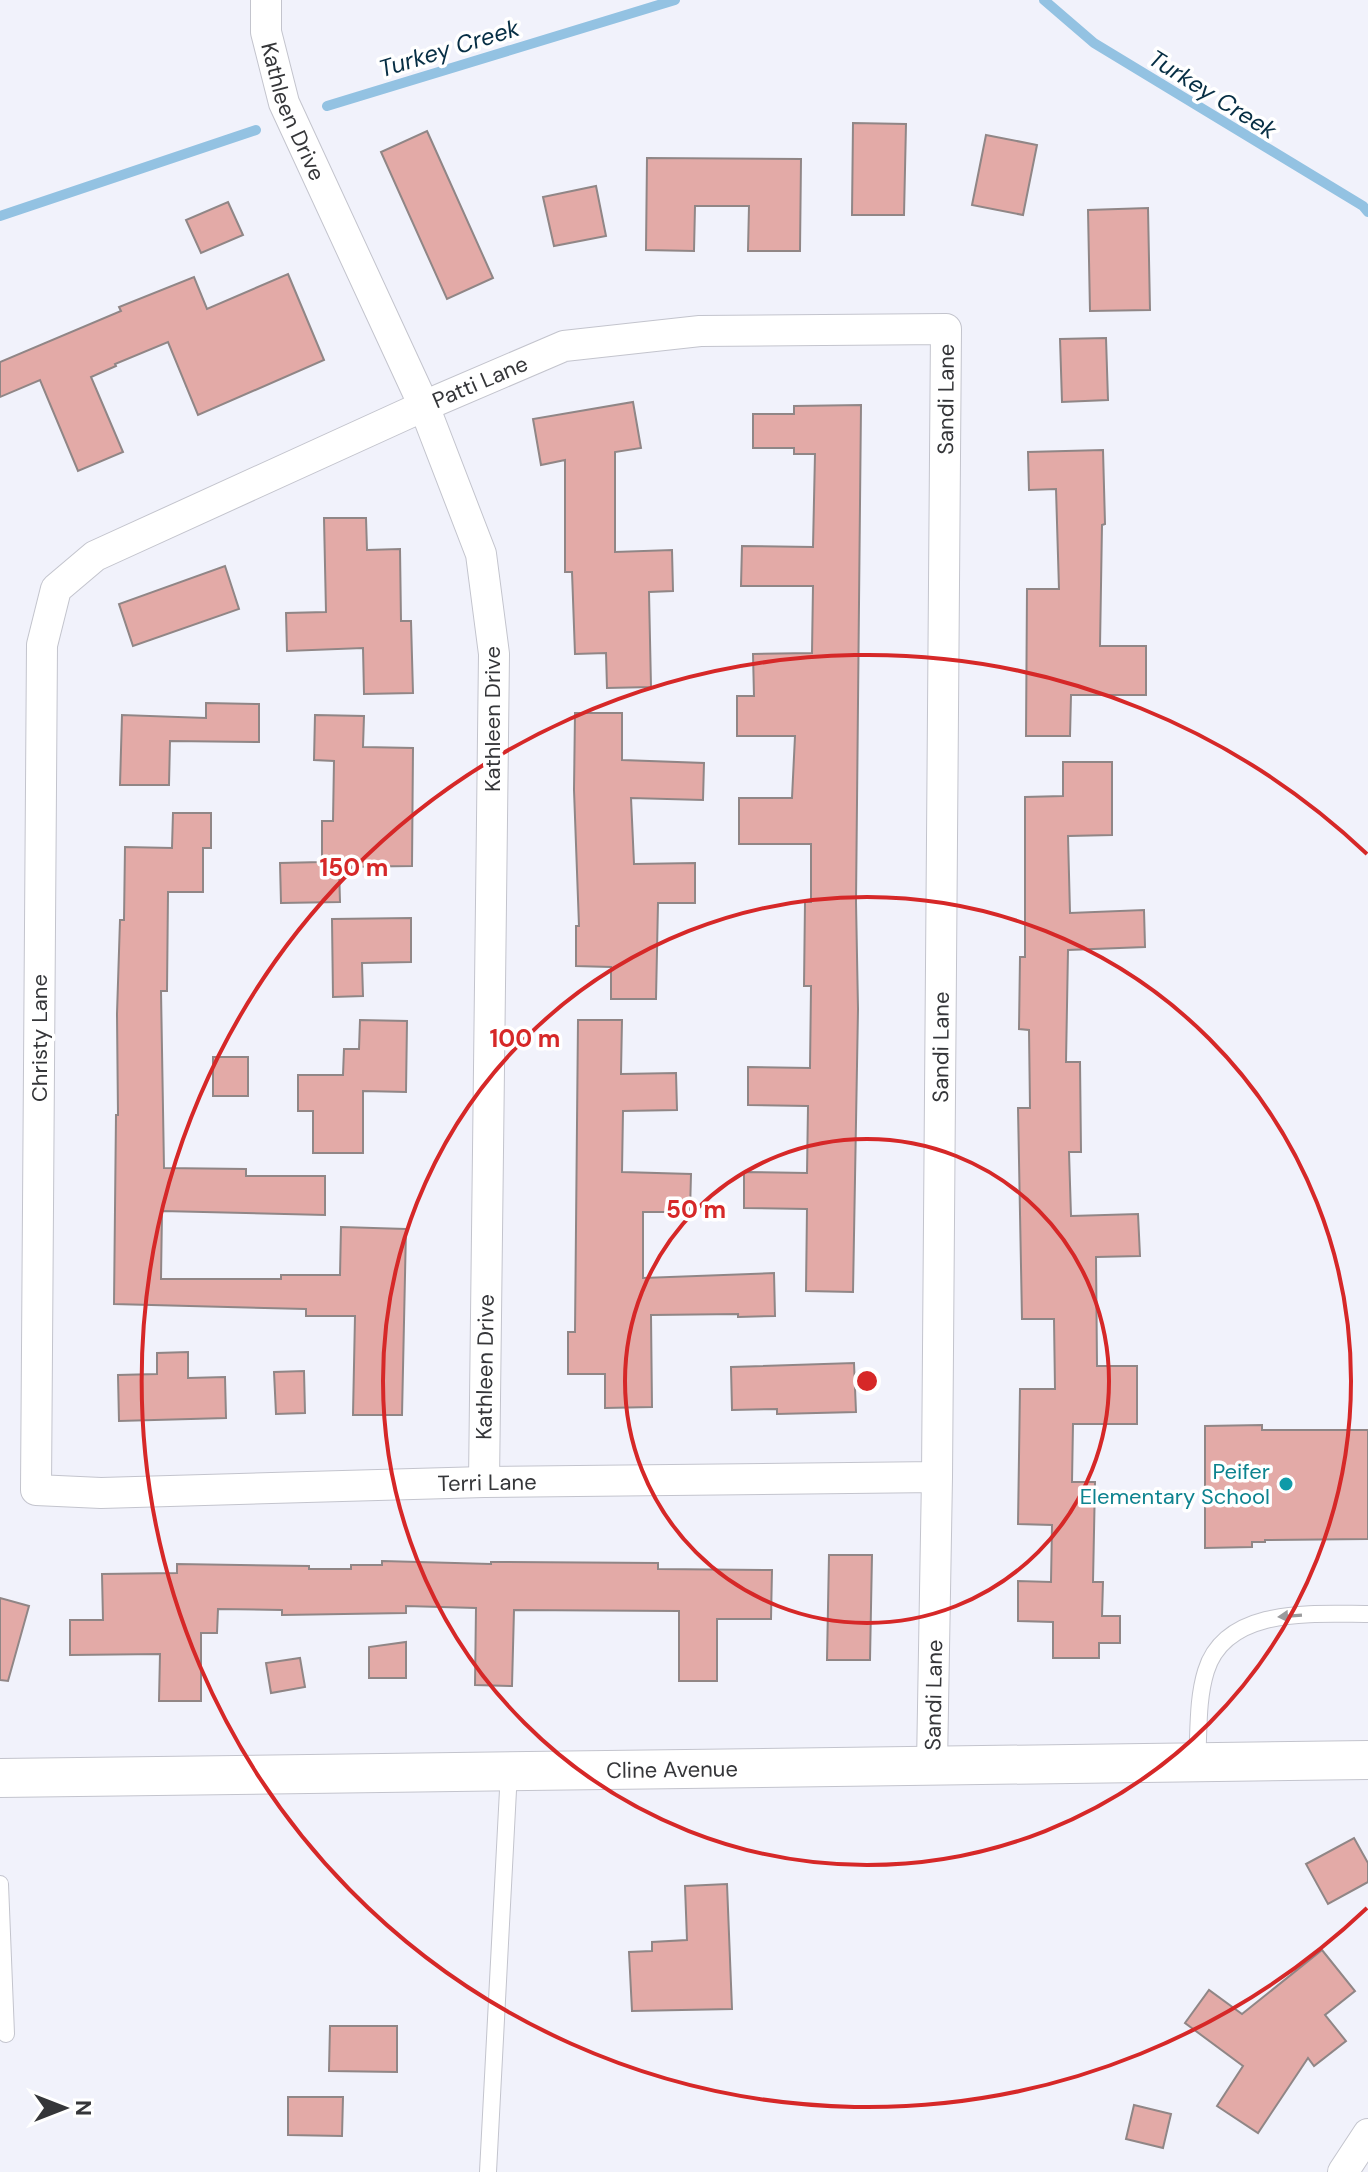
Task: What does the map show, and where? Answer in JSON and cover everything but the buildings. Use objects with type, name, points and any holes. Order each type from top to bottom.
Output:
[{"type":"street","name":"Kathleen Drive","points":[[266,0],[266,32],[284,103],[424,406],[481,554],[494,654],[484,1482]]},
{"type":"street","name":"Patti Lane","points":[[56,589],[95,556],[424,406],[564,346],[700,331],[946,329]]},
{"type":"street","name":"Sandi Lane","points":[[932,1765],[946,329]]},
{"type":"street","name":"Christy Lane","points":[[36,1490],[42,645],[56,589]]},
{"type":"street","name":"Terri Lane","points":[[36,1490],[101,1493],[484,1482],[937,1477]]},
{"type":"street","name":"Cline Avenue","points":[[0,1778],[1356,1760]]},
{"type":"street","points":[[1343,2172],[1368,2134]]},
{"type":"lane","points":[[1197,1762],[1200,1700],[1207,1668],[1221,1643],[1248,1626],[1277,1617],[1368,1614]]},
{"type":"lane","points":[[488,2172],[509,1769]]},
{"type":"lane","points":[[0,1884],[6,2034]]},
{"type":"waterway","name":"Turkey Creek","points":[[327,106],[675,0]]},
{"type":"waterway","name":"Turkey Creek","points":[[1044,0],[1094,43],[1363,206],[1368,212]]},
{"type":"waterway","name":"Turkey Creek","points":[[0,216],[256,130]]},
{"type":"place","name":"Peifer Elementary School","points":[[1286,1484]]}]
